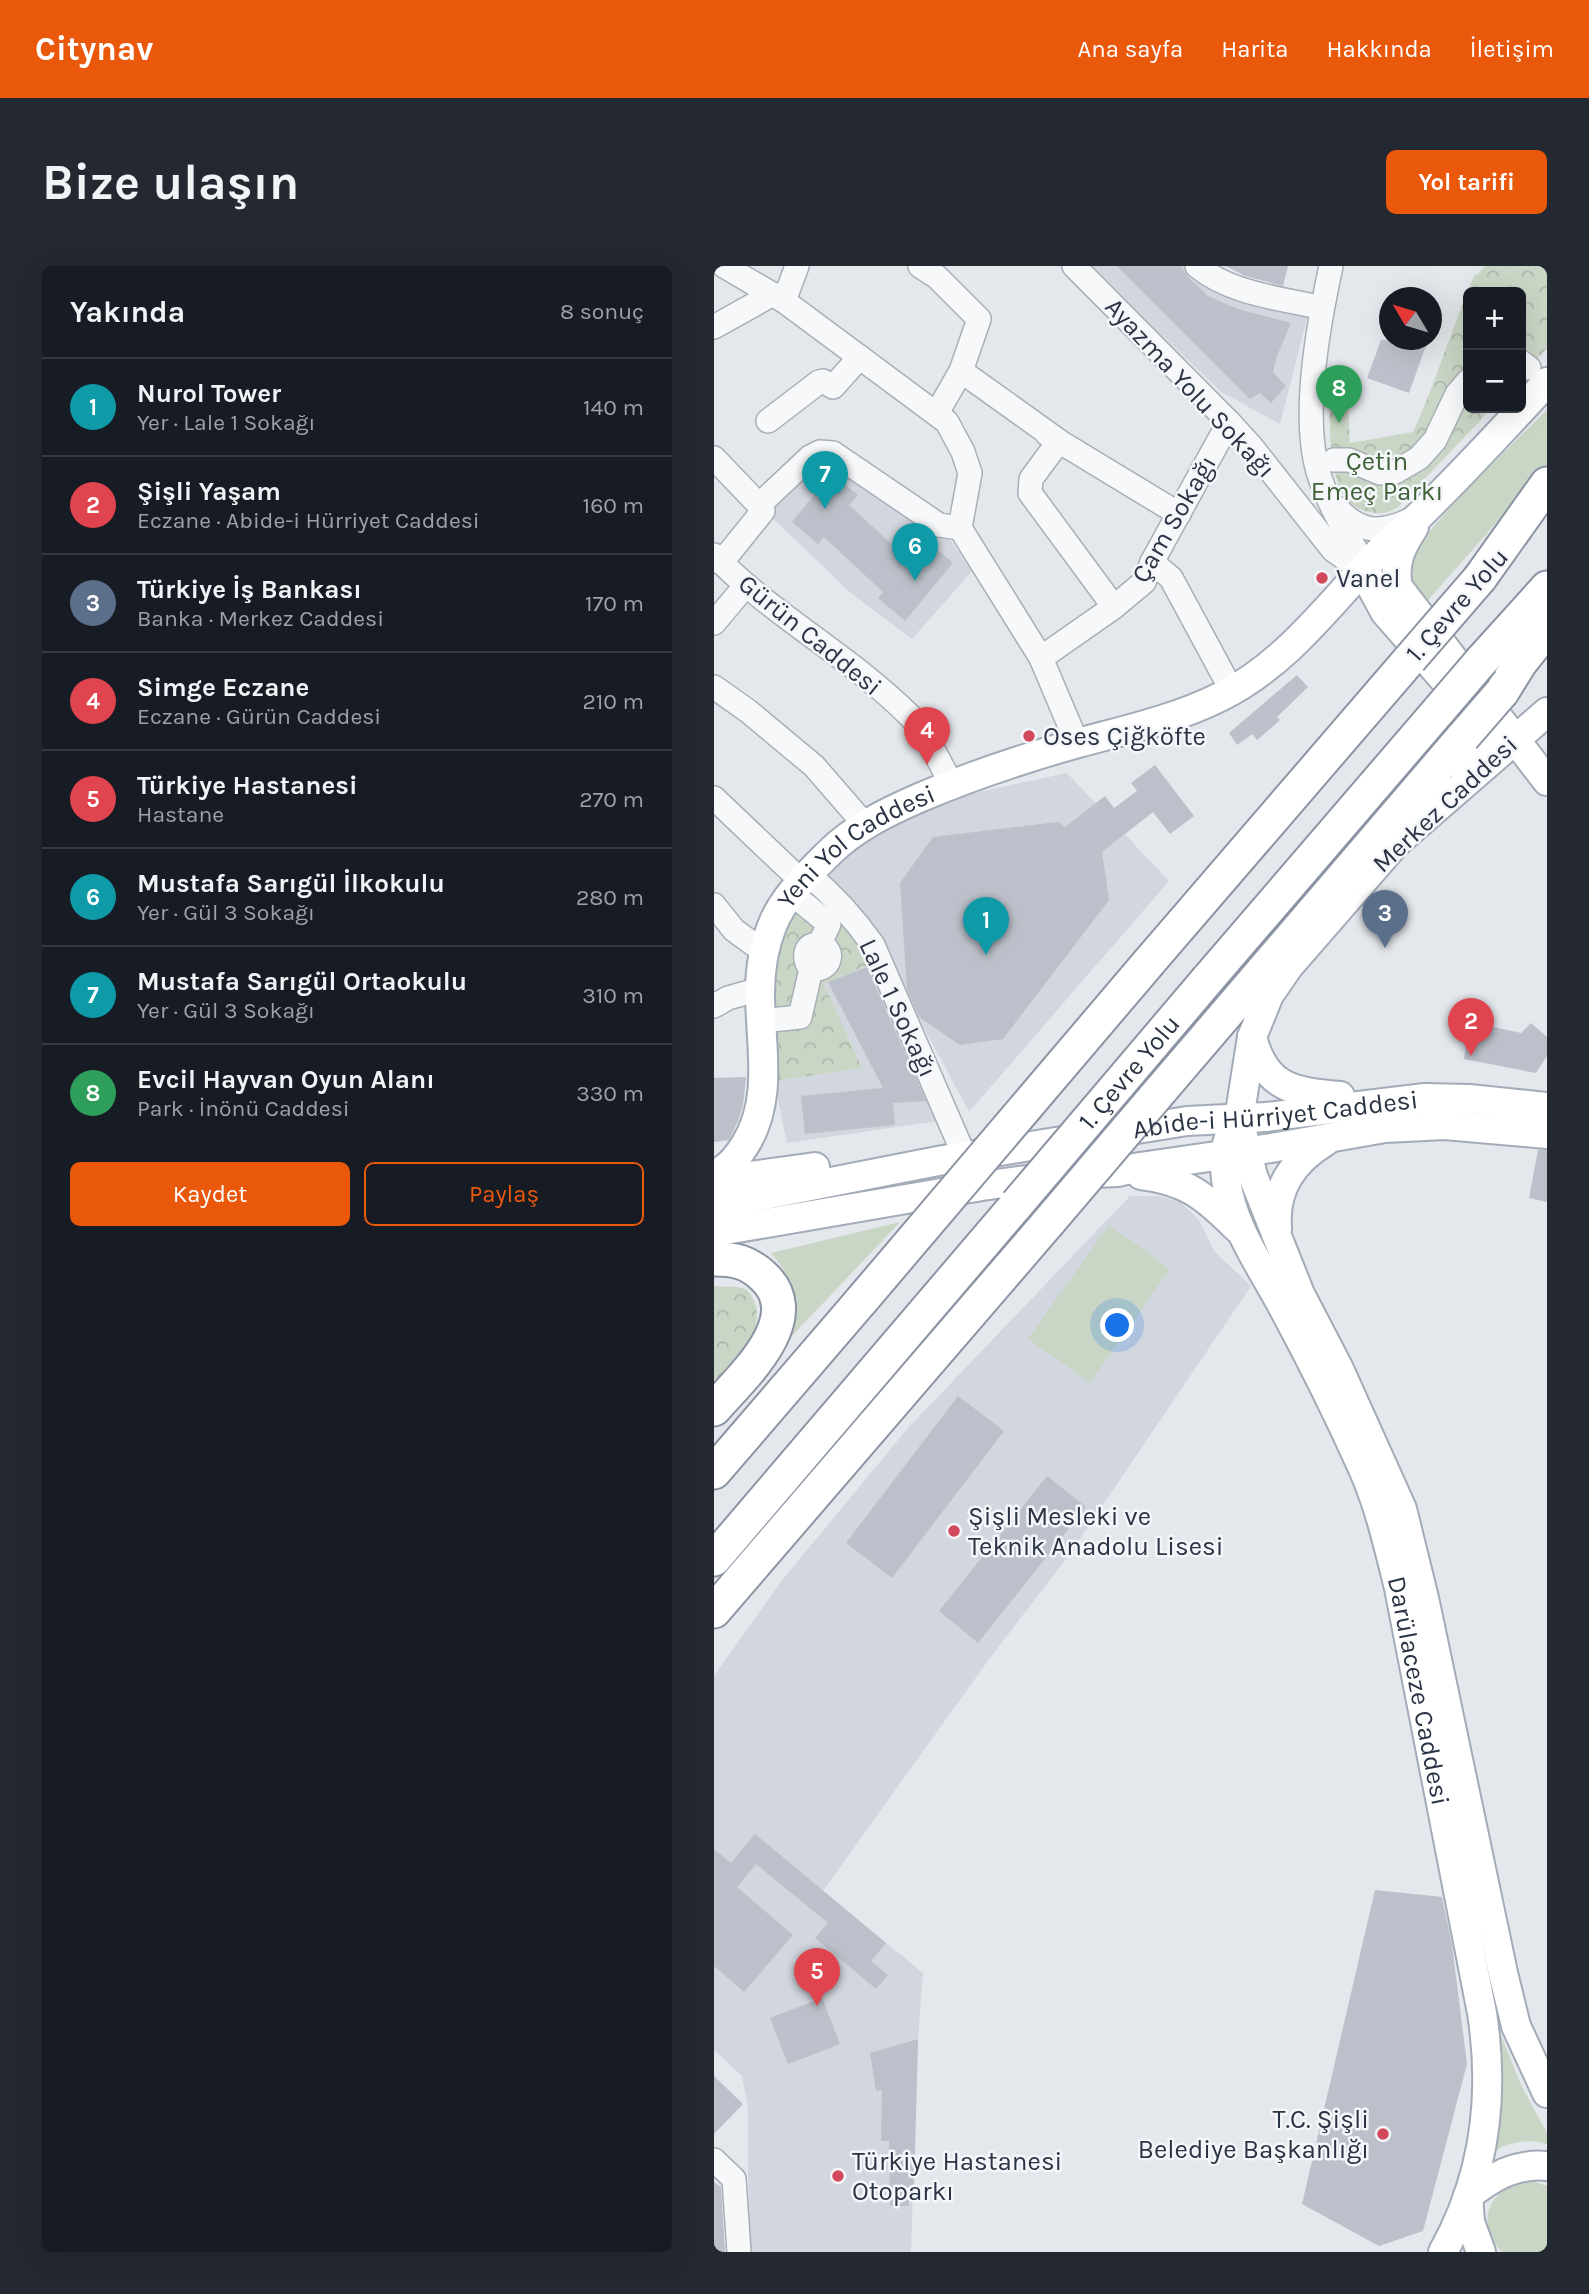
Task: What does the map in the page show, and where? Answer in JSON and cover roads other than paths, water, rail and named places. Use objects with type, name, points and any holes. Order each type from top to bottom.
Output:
[{"type":"highway","points":[[1480,578],[1547,484]]},
{"type":"highway","name":"1. Çevre Yolu","points":[[714,1472],[1410,659],[1547,505]]},
{"type":"highway","name":"1. Çevre Yolu","points":[[714,1559],[1208,979],[1547,588]]},
{"type":"highway","points":[[1502,692],[1520,663],[1547,629]]},
{"type":"highway","points":[[714,1611],[1463,737],[1547,646]]},
{"type":"highway","points":[[714,1259],[744,1262],[754,1268],[775,1292],[779,1307],[777,1324],[768,1346],[714,1409]]},
{"type":"highway","points":[[714,1442],[795,1359],[861,1301]]},
{"type":"main road","points":[[1532,371],[1422,514],[1397,559],[1395,575],[1398,587],[1547,781]]},
{"type":"main road","name":"Yeni Yol Caddesi","points":[[714,1175],[738,1157],[751,1136],[761,1110],[764,1084],[760,989],[764,952],[772,925],[791,893],[805,888],[831,850],[853,832],[894,809],[953,785],[1077,743],[1172,717],[1232,691],[1276,659],[1320,618],[1384,547],[1422,514]]},
{"type":"main road","points":[[1366,566],[1371,586],[1385,612],[1476,716],[1481,727],[1482,747],[1462,784]]},
{"type":"main road","points":[[1320,618],[1360,604],[1372,605],[1385,612]]},
{"type":"main road","name":"Merkez Caddesi","points":[[1239,1119],[1252,1037],[1269,995],[1289,966],[1395,844],[1547,712]]},
{"type":"main road","points":[[1252,1037],[1259,1060],[1272,1078],[1292,1090],[1385,1101]]},
{"type":"main road","name":"Abide-i Hürriyet Caddesi","points":[[714,1205],[954,1158],[1163,1124],[1239,1119],[1425,1098],[1469,1099],[1547,1107]]},
{"type":"main road","points":[[1236,1153],[1239,1119]]},
{"type":"main road","points":[[1193,1160],[1239,1119]]},
{"type":"main road","name":"Abide-i Hürriyet Caddesi","points":[[714,1232],[982,1186],[1071,1174],[1117,1172],[1385,1128],[1445,1125],[1547,1134]]},
{"type":"main road","points":[[1278,1236],[1277,1202],[1287,1178],[1294,1166],[1311,1151],[1335,1136]]},
{"type":"main road","name":"Darülaceze Caddesi","points":[[1236,1153],[1226,1181],[1235,1214],[1364,1470],[1383,1524],[1399,1588],[1466,1925],[1488,2050],[1489,2093],[1479,2161],[1468,2196],[1443,2252]]},
{"type":"main road","name":"Darülaceze Caddesi","points":[[1236,1153],[1253,1177],[1300,1294],[1339,1369],[1402,1509],[1424,1598],[1516,2026],[1547,2093]]},
{"type":"main road","points":[[714,1181],[879,1158],[954,1158]]},
{"type":"main road","points":[[1117,1172],[1159,1177],[1194,1190],[1243,1234]]},
{"type":"main road","points":[[714,1251],[885,1218],[982,1186]]},
{"type":"main road","points":[[1481,2252],[1471,2222],[1468,2196],[1502,2173],[1533,2165],[1547,2166]]},
{"type":"street","points":[[724,266],[778,297],[947,422],[963,452],[970,473],[961,528],[1041,658],[1077,743]]},
{"type":"street","points":[[920,266],[937,277],[979,319],[961,371],[937,413]]},
{"type":"street","name":"Ayazma Yolu Sokağı","points":[[1074,266],[1251,446],[1334,550],[1347,560],[1366,566]]},
{"type":"street","points":[[1197,266],[1212,278],[1231,287],[1322,307]]},
{"type":"street","points":[[1331,266],[1322,307],[1311,414],[1315,462],[1330,500],[1366,566]]},
{"type":"street","points":[[714,327],[778,297],[795,271]]},
{"type":"street","points":[[768,421],[819,382],[823,381],[833,387],[860,357]]},
{"type":"street","points":[[961,371],[995,402],[1179,514]]},
{"type":"street","points":[[1334,460],[1349,460],[1380,473],[1425,465],[1457,394],[1463,387]]},
{"type":"street","name":"Çam Sokağı","points":[[1041,658],[1114,607],[1144,582],[1152,562],[1229,422]]},
{"type":"street","points":[[1059,441],[1031,479],[1030,493],[1114,607]]},
{"type":"street","points":[[759,505],[810,457],[820,452],[833,453],[939,524],[961,528]]},
{"type":"street","points":[[714,458],[763,511],[718,559]]},
{"type":"street","points":[[1330,500],[1344,516],[1369,530],[1395,527],[1422,514]]},
{"type":"street","name":"Gürün Caddesi","points":[[718,559],[746,585],[851,666],[912,718],[953,785]]},
{"type":"street","points":[[1152,562],[1171,578],[1232,691]]},
{"type":"street","points":[[714,623],[746,585]]},
{"type":"street","points":[[714,687],[748,711],[814,766],[866,825]]},
{"type":"street","points":[[714,798],[795,875],[830,924],[819,945],[829,954],[829,961],[825,967],[811,969],[800,1017],[771,1020]]},
{"type":"street","name":"Lale 1 Sokağı","points":[[805,888],[842,905],[873,945],[954,1158]]},
{"type":"street","points":[[714,905],[733,930],[764,952]]},
{"type":"street","points":[[714,1006],[728,998],[760,989]]},
{"type":"street","points":[[714,2160],[734,2179],[739,2252]]},
{"type":"place","name":"Evcil Hayvan Oyun Alanı","points":[[1339,423]]},
{"type":"place","name":"Mustafa Sarıgül Ortaokulu","points":[[825,509]]},
{"type":"place","name":"Vanel","points":[[1322,578]]},
{"type":"place","name":"Mustafa Sarıgül İlkokulu","points":[[915,581]]},
{"type":"place","name":"Oses Çiğköfte","points":[[1029,736]]},
{"type":"place","name":"Simge Eczane","points":[[927,765]]},
{"type":"place","name":"Türkiye İş Bankası","points":[[1385,948]]},
{"type":"place","name":"Nurol Tower","points":[[986,955]]},
{"type":"place","name":"Şişli Yaşam","points":[[1471,1056]]},
{"type":"place","name":"Şişli Mesleki ve Teknik Anadolu Lisesi","points":[[954,1531]]},
{"type":"place","name":"Türkiye Hastanesi","points":[[817,2006]]},
{"type":"place","name":"T.C. Şişli Belediye Başkanlığı","points":[[1383,2134]]},
{"type":"place","name":"Türkiye Hastanesi Otoparkı","points":[[838,2176]]},
{"type":"park label","name":"Çetin Emeç Parkı","points":[[1377,476]]}]
